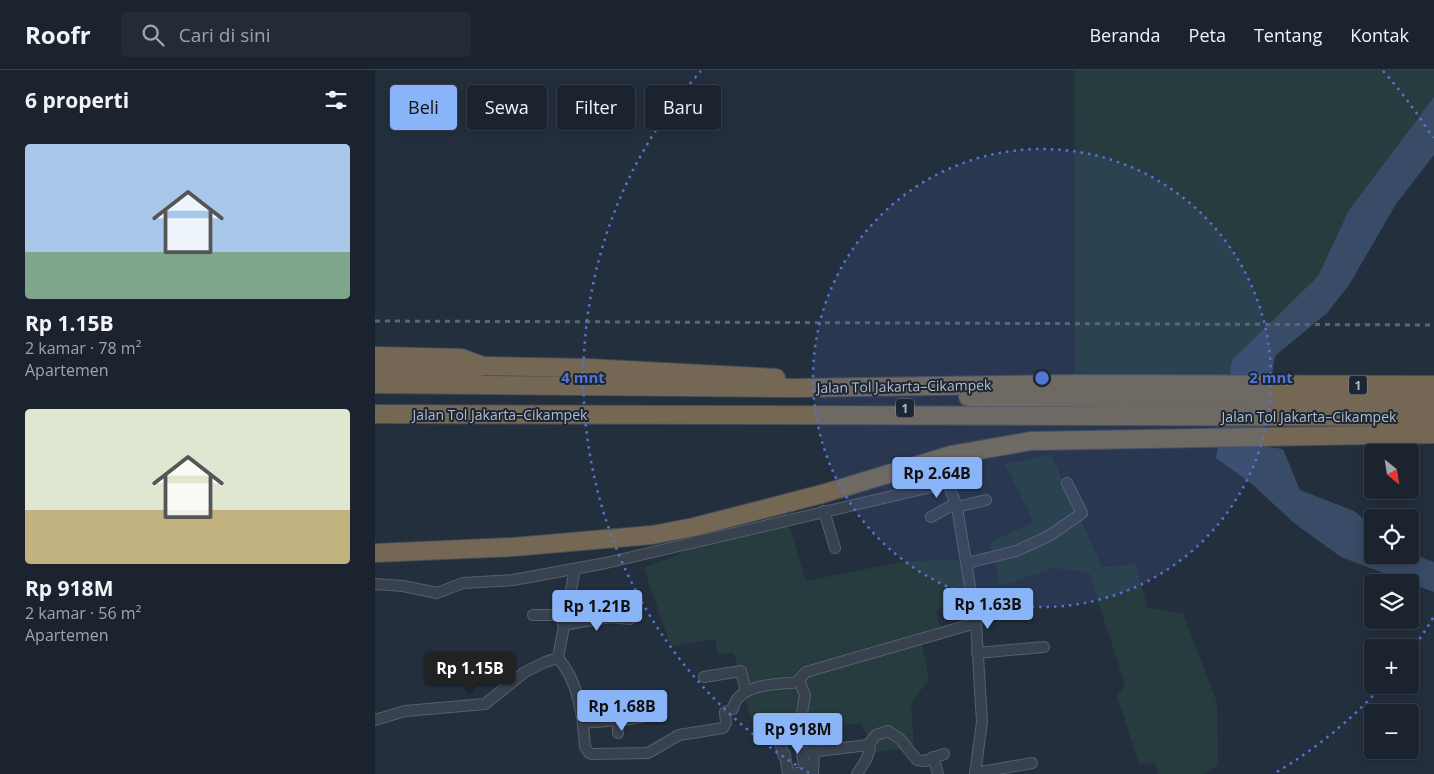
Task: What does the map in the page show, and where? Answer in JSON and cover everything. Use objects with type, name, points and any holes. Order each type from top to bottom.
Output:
[{"type":"highway","points":[[375,356],[461,358],[483,366]]},
{"type":"highway","points":[[375,370],[461,372],[483,366],[588,368],[771,376],[795,388]]},
{"type":"highway","name":"Jalan Tol Jakarta–Cikampek","points":[[375,384],[795,388],[1434,385]]},
{"type":"highway","name":"1","points":[[375,396],[1434,400]]},
{"type":"highway","name":"1","points":[[375,408],[1118,407],[1434,409]]},
{"type":"highway","name":"Jalan Tol Jakarta–Cikampek","points":[[375,414],[1434,417]]},
{"type":"highway","points":[[375,553],[513,547],[653,535],[695,527],[822,494],[951,455],[990,446],[1031,441],[1434,434]]},
{"type":"street","points":[[375,584],[403,586],[437,593],[463,583],[513,580],[575,569],[945,482],[951,485],[957,505],[976,623],[981,722],[975,773],[1032,763]]},
{"type":"street","points":[[967,563],[1016,551],[1049,536],[1082,513],[1067,483]]},
{"type":"street","points":[[931,517],[957,505],[986,500]]},
{"type":"street","points":[[824,511],[835,548]]},
{"type":"street","points":[[575,569],[564,620],[559,658],[567,670],[575,691],[583,723],[585,747],[589,754],[649,753],[679,735],[723,728],[726,724],[725,712],[733,709],[737,698],[746,691],[799,680],[806,672],[976,623]]},
{"type":"street","points":[[533,616],[564,620],[611,617],[630,620]]},
{"type":"street","points":[[977,653],[1044,647]]},
{"type":"street","points":[[375,720],[405,711],[464,708],[485,704],[525,672],[545,662],[559,658]]},
{"type":"street","points":[[704,676],[741,671],[746,691]]},
{"type":"street","points":[[799,680],[805,696],[801,719],[808,732],[814,753],[813,774]]},
{"type":"street","points":[[583,723],[656,714]]},
{"type":"street","points":[[618,720],[618,733]]},
{"type":"street","points":[[780,742],[789,774],[805,772],[802,754],[868,745],[877,735],[888,731],[899,739],[917,760],[925,761],[944,754]]},
{"type":"street","points":[[857,774],[866,760],[870,749],[868,745]]},
{"type":"street","points":[[933,757],[938,774]]},
{"type":"green space","points":[[1074,70],[1434,70],[1434,97],[1349,210],[1318,276],[1232,360],[1228,385],[1075,384]]},
{"type":"green space","points":[[1051,455],[1102,567],[1135,564],[1148,608],[1183,613],[1217,703],[1218,765],[1203,774],[1158,774],[1156,763],[1139,764],[1117,696],[1125,685],[1089,573],[1054,568],[1000,586],[990,542],[1034,522],[1005,464]]},
{"type":"green space","points":[[785,511],[806,581],[906,561],[962,560],[969,600],[936,610],[941,634],[922,645],[929,679],[911,704],[914,747],[877,752],[860,723],[814,728],[758,746],[734,653],[717,654],[715,639],[671,647],[644,568]]},
{"type":"water","points":[[1434,97],[1434,155],[1396,204],[1349,285],[1327,313],[1275,356],[1261,446],[1283,449],[1300,490],[1354,511],[1364,519],[1364,564],[1419,564],[1419,556],[1434,562],[1434,592],[1419,586],[1419,574],[1386,574],[1341,557],[1294,523],[1252,484],[1216,458],[1232,360],[1318,276],[1349,210]]},
{"type":"waterway","points":[[1413,564],[1434,575]]},
{"type":"railway","points":[[375,321],[1434,325]]}]
